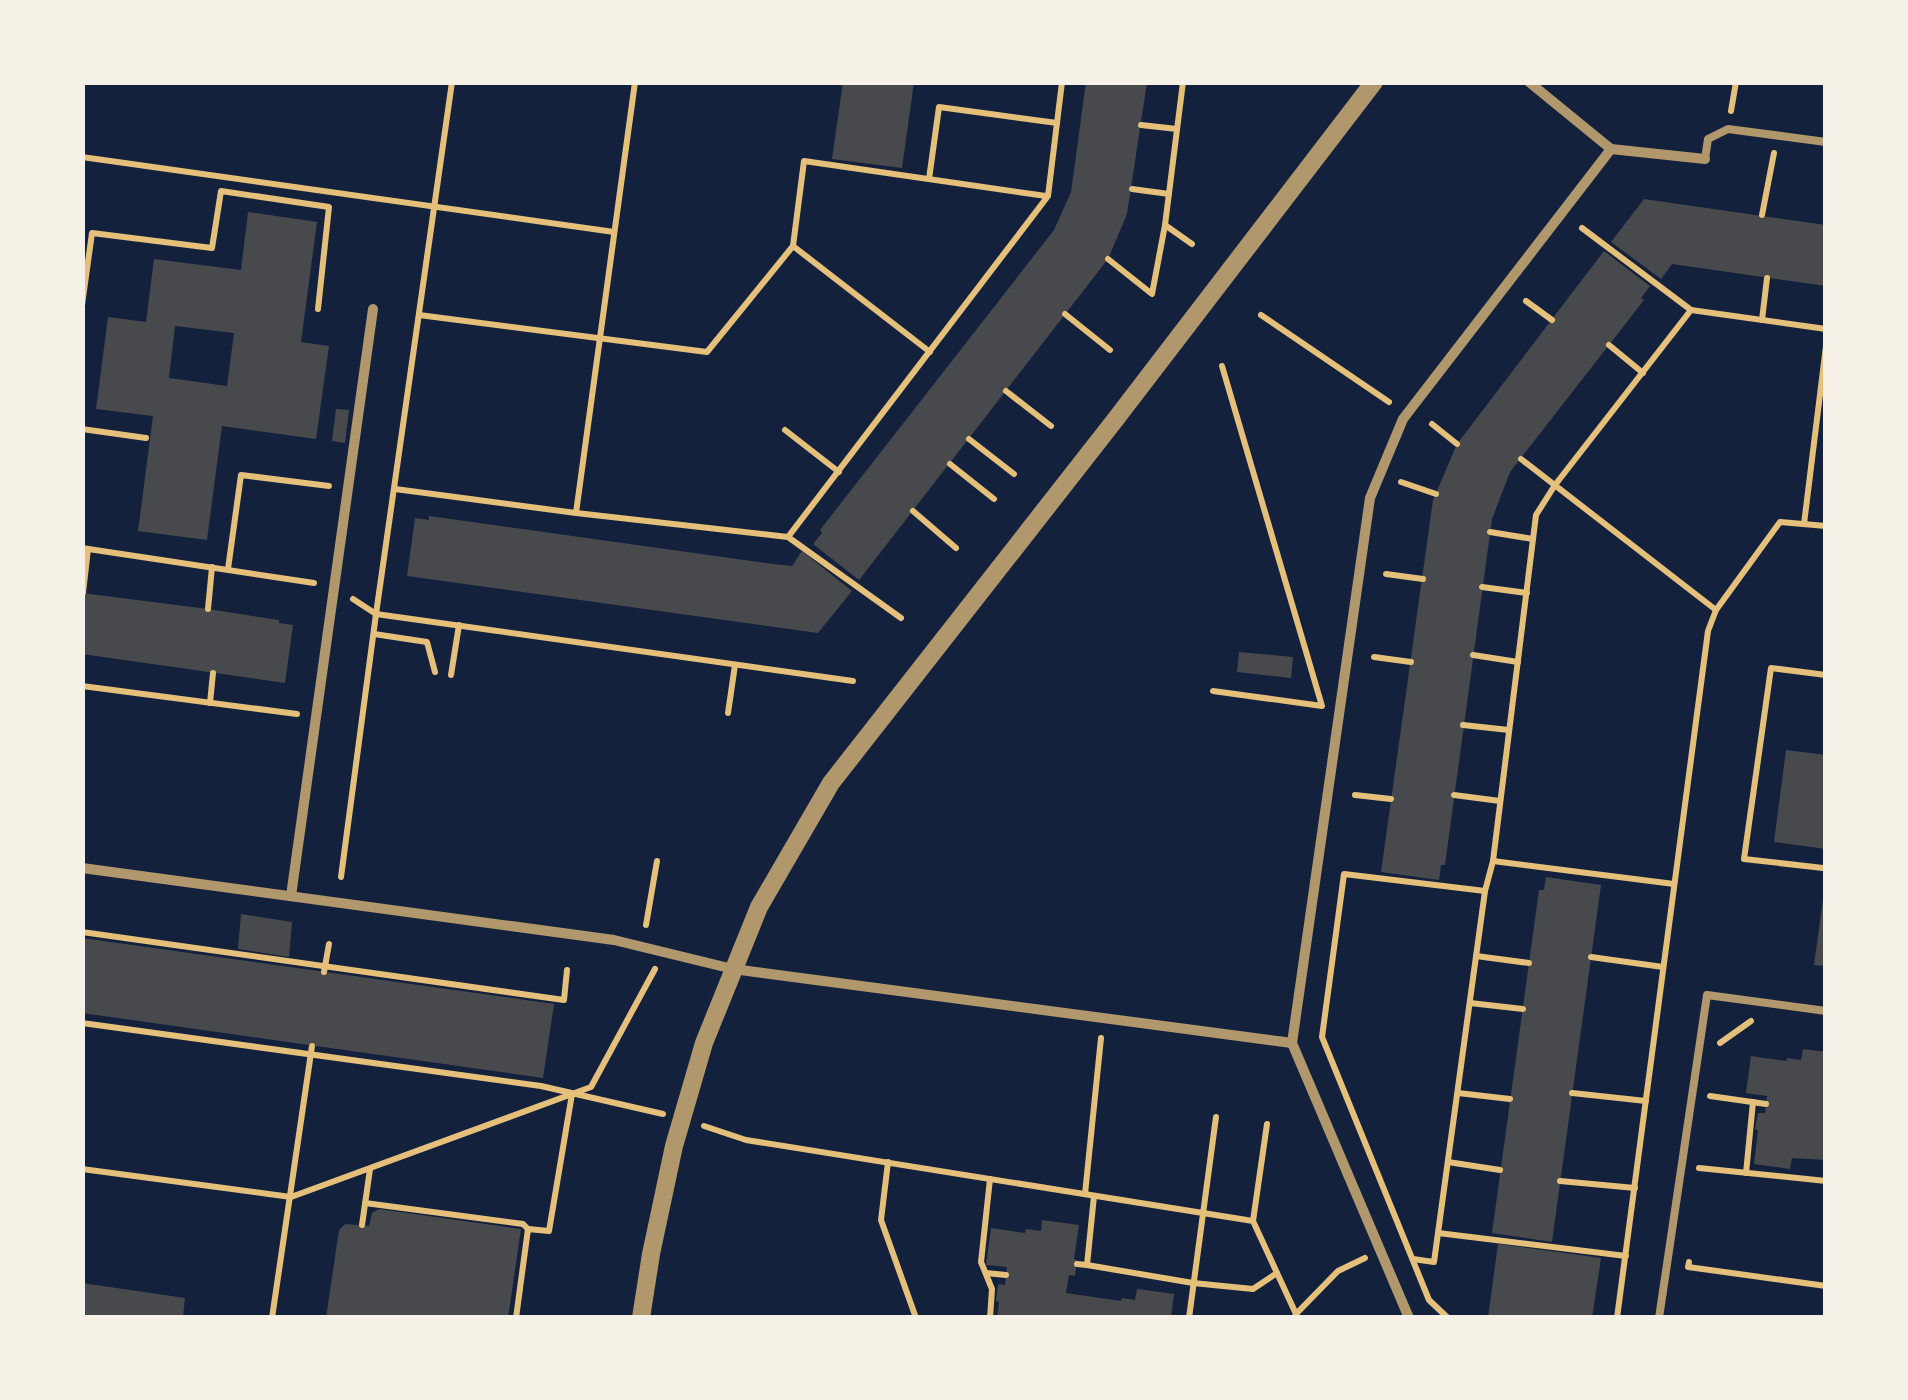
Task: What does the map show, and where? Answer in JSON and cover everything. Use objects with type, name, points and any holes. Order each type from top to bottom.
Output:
[{"type":"street","points":[[642,1318],[674,1146],[704,1044],[760,907],[831,783],[1374,82]]},
{"type":"street","points":[[1530,82],[1611,150],[1705,160]]},
{"type":"street","points":[[1410,1318],[1292,1043],[1370,498],[1403,419],[1611,150]]},
{"type":"street","points":[[292,896],[373,309]]},
{"type":"street","points":[[82,868],[614,940],[732,969],[1292,1043]]},
{"type":"lane","points":[[1705,160],[1708,139],[1728,129],[1826,142]]},
{"type":"lane","points":[[1659,1318],[1706,995],[1826,1011]]},
{"type":"path","points":[[341,878],[452,82]]},
{"type":"path","points":[[576,514],[635,82]]},
{"type":"path","points":[[788,538],[1048,196],[1062,82]]},
{"type":"path","points":[[1108,259],[1152,294],[1183,82]]},
{"type":"path","points":[[1728,129],[1736,82]]},
{"type":"path","points":[[929,179],[940,107],[1057,123]]},
{"type":"path","points":[[1140,125],[1178,129]]},
{"type":"path","points":[[1762,216],[1777,136]]},
{"type":"path","points":[[82,157],[614,232]]},
{"type":"path","points":[[419,315],[707,352],[793,246],[804,161],[1048,196]]},
{"type":"path","points":[[1132,190],[1169,194]]},
{"type":"path","points":[[82,305],[86,245],[92,233],[212,248],[220,191],[328,206],[318,308]]},
{"type":"path","points":[[1165,225],[1192,244]]},
{"type":"path","points":[[1582,228],[1692,310],[1826,329]]},
{"type":"path","points":[[793,246],[930,352]]},
{"type":"path","points":[[1762,320],[1767,278]]},
{"type":"path","points":[[1526,301],[1552,320]]},
{"type":"path","points":[[1413,1259],[1434,1262],[1493,861],[1536,515],[1555,485],[1692,310]]},
{"type":"path","points":[[1065,314],[1110,350]]},
{"type":"path","points":[[1261,315],[1388,402]]},
{"type":"path","points":[[1609,345],[1643,373]]},
{"type":"path","points":[[1804,524],[1826,346]]},
{"type":"path","points":[[1214,691],[1322,706],[1222,366]]},
{"type":"path","points":[[1006,392],[1051,426]]},
{"type":"path","points":[[1432,424],[1457,444]]},
{"type":"path","points":[[82,428],[146,438]]},
{"type":"path","points":[[785,430],[838,472]]},
{"type":"path","points":[[968,440],[1014,474]]},
{"type":"path","points":[[1520,458],[1716,610]]},
{"type":"path","points":[[950,464],[994,500]]},
{"type":"path","points":[[228,569],[241,476],[348,489]]},
{"type":"path","points":[[1401,482],[1436,494]]},
{"type":"path","points":[[395,489],[788,538],[901,618]]},
{"type":"path","points":[[913,512],[956,548]]},
{"type":"path","points":[[1617,1318],[1708,631],[1716,610],[1780,522],[1826,526]]},
{"type":"path","points":[[1490,532],[1534,539]]},
{"type":"path","points":[[83,593],[86,549],[335,587],[376,614],[852,681]]},
{"type":"path","points":[[208,610],[212,567]]},
{"type":"path","points":[[1386,574],[1423,579]]},
{"type":"path","points":[[1482,587],[1526,593]]},
{"type":"path","points":[[451,675],[458,625]]},
{"type":"path","points":[[374,634],[428,642],[434,672]]},
{"type":"path","points":[[1473,655],[1518,662]]},
{"type":"path","points":[[1374,657],[1411,662]]},
{"type":"path","points":[[728,713],[736,664]]},
{"type":"path","points":[[1823,868],[1744,859],[1771,668],[1826,675]]},
{"type":"path","points":[[210,703],[214,673]]},
{"type":"path","points":[[82,686],[296,714]]},
{"type":"path","points":[[1463,725],[1509,730]]},
{"type":"path","points":[[1454,794],[1500,801]]},
{"type":"path","points":[[1355,795],[1391,799]]},
{"type":"path","points":[[646,926],[657,861]]},
{"type":"path","points":[[1493,861],[1674,884]]},
{"type":"path","points":[[1448,1318],[1429,1300],[1322,1037],[1344,874],[1486,891]]},
{"type":"path","points":[[82,932],[564,1000],[568,970]]},
{"type":"path","points":[[325,969],[329,944]]},
{"type":"path","points":[[82,1169],[291,1196],[591,1087],[664,952]]},
{"type":"path","points":[[1476,956],[1529,962]]},
{"type":"path","points":[[1591,957],[1663,967]]},
{"type":"path","points":[[1470,1002],[1523,1009]]},
{"type":"path","points":[[1717,1046],[1756,1018]]},
{"type":"path","points":[[82,1023],[312,1050],[572,1092]]},
{"type":"path","points":[[1087,1266],[1101,1038]]},
{"type":"path","points":[[272,1318],[312,1050]]},
{"type":"path","points":[[1707,1114],[1712,1079]]},
{"type":"path","points":[[365,1203],[523,1224],[528,1229],[550,1232],[572,1092]]},
{"type":"path","points":[[1458,1093],[1510,1099]]},
{"type":"path","points":[[1572,1094],[1646,1101]]},
{"type":"path","points":[[1710,1096],[1766,1104]]},
{"type":"path","points":[[1746,1172],[1753,1102]]},
{"type":"path","points":[[1188,1318],[1216,1118]]},
{"type":"path","points":[[1266,1124],[1253,1222],[1296,1316],[1338,1271],[1381,1250]]},
{"type":"path","points":[[746,1140],[1253,1222]]},
{"type":"path","points":[[888,1162],[881,1220],[916,1318]]},
{"type":"path","points":[[1448,1162],[1500,1170]]},
{"type":"path","points":[[1698,1184],[1700,1168],[1826,1181]]},
{"type":"path","points":[[362,1226],[370,1169]]},
{"type":"path","points":[[990,1179],[981,1262],[992,1289],[990,1318]]},
{"type":"path","points":[[1560,1181],[1635,1188]]},
{"type":"path","points":[[516,1318],[528,1229]]},
{"type":"path","points":[[1438,1233],[1626,1256]]},
{"type":"path","points":[[1690,1251],[1688,1268],[1826,1286]]},
{"type":"path","points":[[1077,1264],[1193,1283],[1253,1288],[1277,1273]]},
{"type":"path","points":[[985,1272],[1006,1275]]},
{"type":"building","points":[[843,82],[914,82],[902,168],[832,159]]},
{"type":"building","points":[[1086,82],[1147,82],[1127,214],[1108,259],[859,580],[813,544],[1054,230],[1071,192]]},
{"type":"building","points":[[1644,199],[1826,225],[1826,286],[1672,264],[1661,279],[1611,242]]},
{"type":"building","points":[[248,212],[317,222],[301,342],[329,346],[316,439],[222,426],[207,540],[138,531],[153,416],[96,409],[108,317],[146,322],[154,259],[241,270]],"holes":[[[175,326],[234,333],[227,386],[169,378]]]},
{"type":"building","points":[[1604,251],[1650,286],[1641,298],[1644,300],[1510,472],[1492,519],[1445,865],[1441,865],[1439,880],[1381,872],[1433,500],[1457,444]]},
{"type":"building","points":[[336,409],[349,410],[345,443],[332,441]]},
{"type":"building","points":[[429,516],[792,566],[802,551],[852,591],[818,633],[407,576],[415,518],[429,520]]},
{"type":"building","points":[[82,593],[208,609],[293,625],[285,683],[82,654]]},
{"type":"building","points":[[1239,652],[1293,657],[1291,678],[1237,672]]},
{"type":"building","points":[[1786,750],[1826,755],[1826,849],[1774,842]]},
{"type":"building","points":[[1546,877],[1601,885],[1552,1242],[1492,1233],[1539,890],[1544,890]]},
{"type":"building","points":[[1826,899],[1826,966],[1814,965]]},
{"type":"building","points":[[241,914],[292,922],[289,957],[238,949]]},
{"type":"building","points":[[82,938],[554,1004],[543,1078],[82,1013]]},
{"type":"building","points":[[1803,1049],[1826,1052],[1826,1160],[1792,1158],[1790,1169],[1754,1164],[1758,1113],[1765,1113],[1767,1096],[1746,1093],[1751,1056],[1801,1060]]},
{"type":"building","points":[[379,1209],[521,1229],[508,1318],[326,1318],[339,1230],[345,1224],[369,1226],[372,1213]]},
{"type":"building","points":[[1042,1220],[1079,1225],[1075,1276],[1069,1275],[1066,1293],[1121,1301],[1135,1300],[1137,1289],[1174,1294],[1171,1318],[997,1318],[998,1284],[1005,1285],[1007,1267],[986,1265],[991,1228],[1041,1231]]},
{"type":"building","points":[[1498,1244],[1601,1258],[1592,1318],[1488,1318]]},
{"type":"building","points":[[82,1283],[185,1298],[183,1318],[82,1318]]}]
